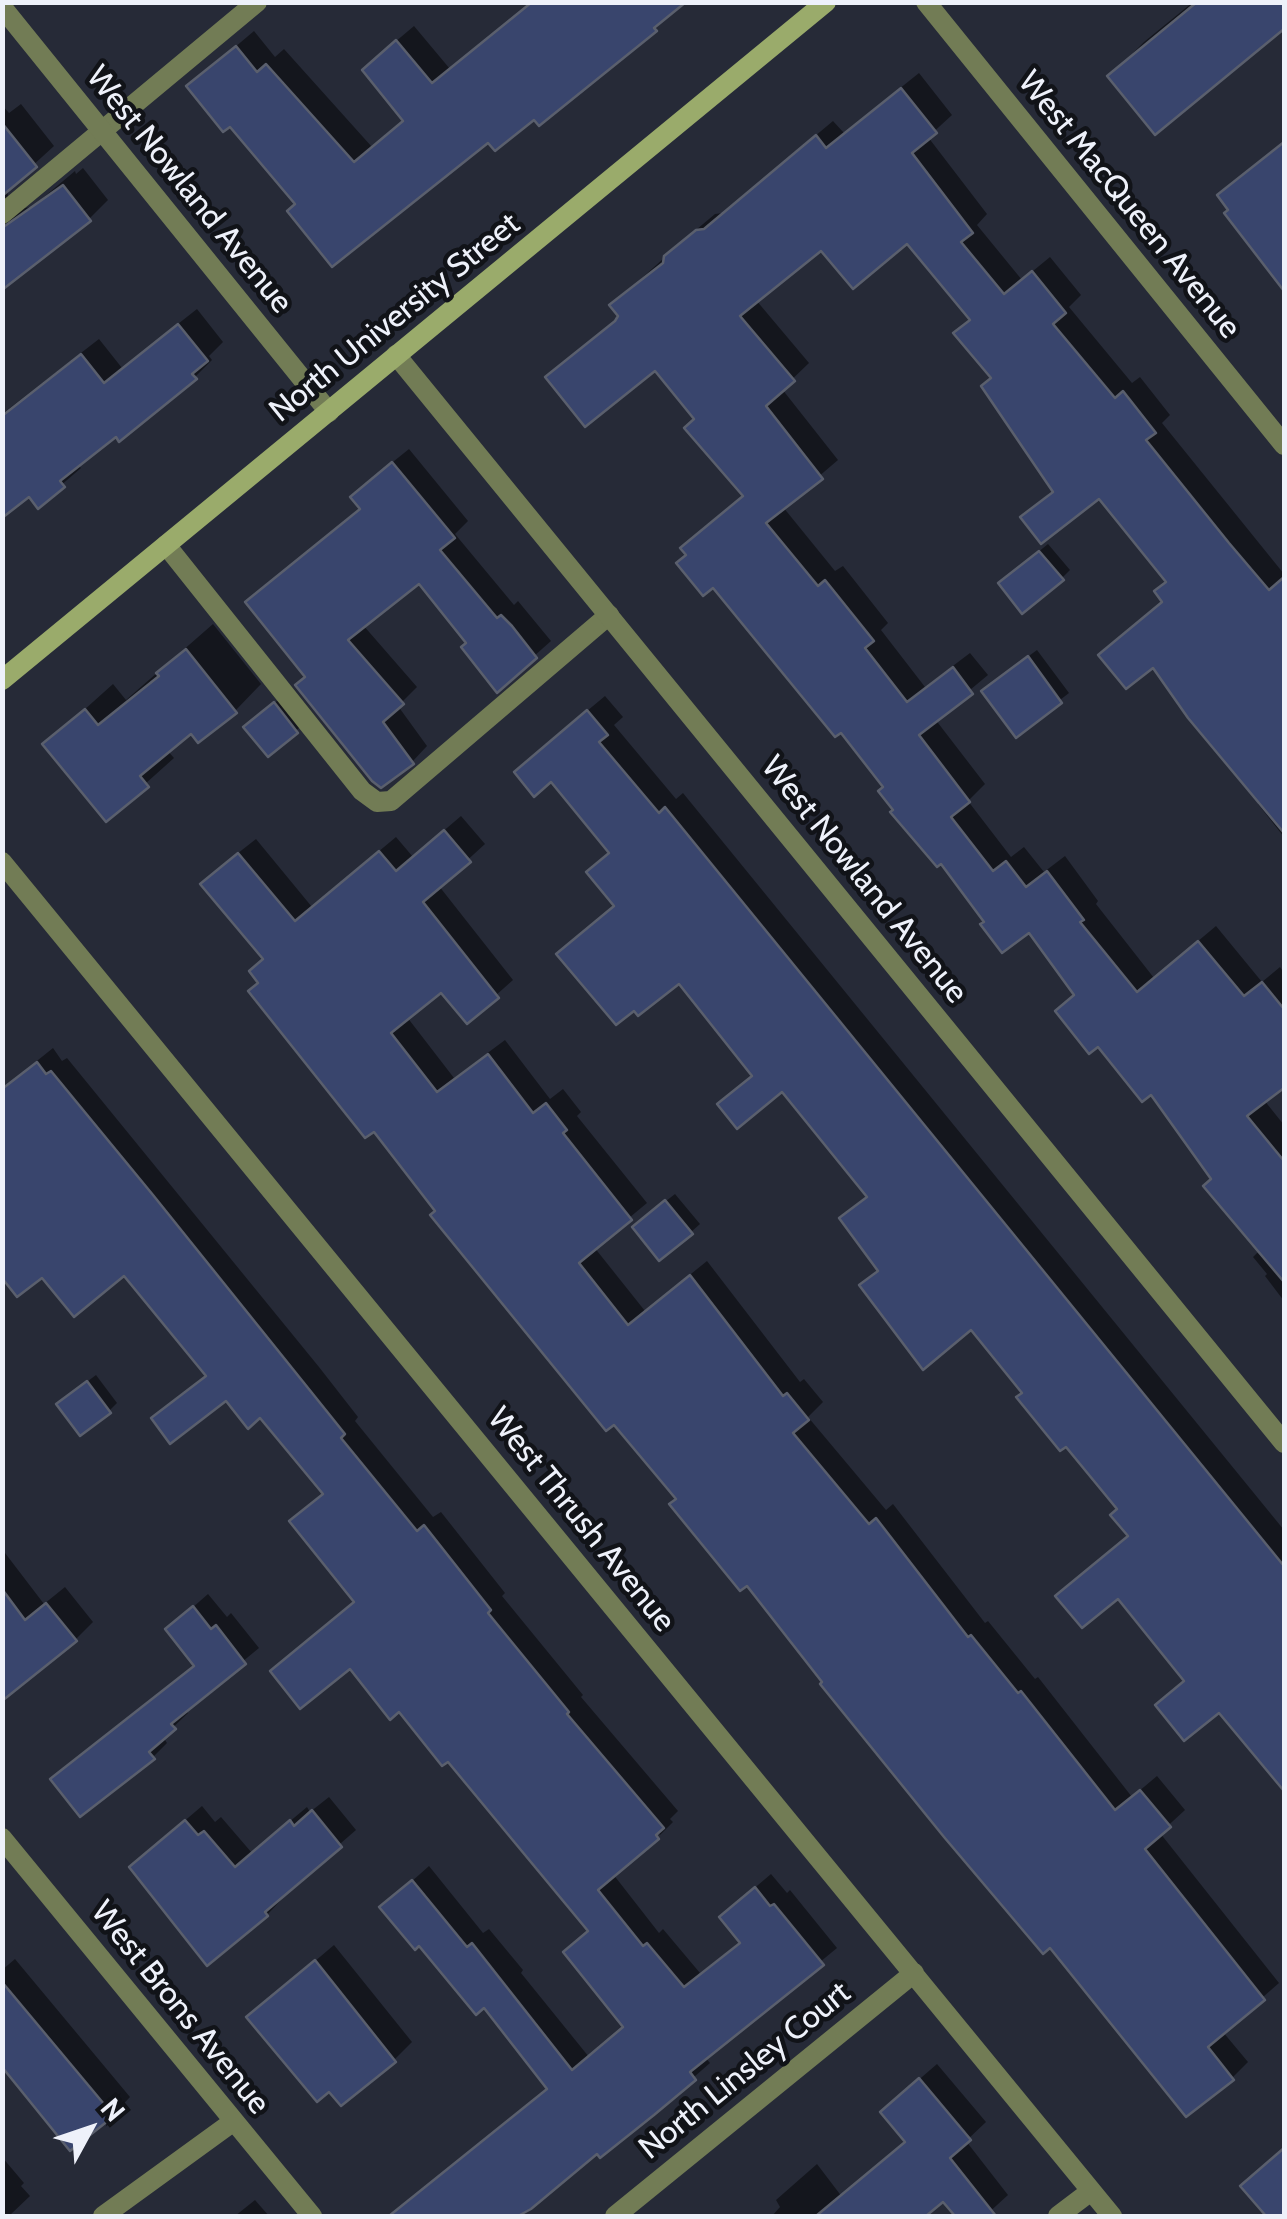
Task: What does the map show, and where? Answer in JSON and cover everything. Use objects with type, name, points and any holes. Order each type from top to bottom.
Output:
[{"type":"main road","name":"North University Street","points":[[2,680],[826,2]]},
{"type":"street","points":[[2,214],[257,2]]},
{"type":"street","name":"West MacQueen Avenue","points":[[926,2],[1284,444]]},
{"type":"street","name":"West Nowland Avenue","points":[[2,6],[329,412]]},
{"type":"street","name":"West Nowland Avenue","points":[[396,356],[1284,1444]]},
{"type":"street","points":[[166,545],[362,791],[377,802],[391,801],[609,615]]},
{"type":"street","name":"West Thrush Avenue","points":[[2,862],[1112,2216]]},
{"type":"street","name":"West Brons Avenue","points":[[2,1838],[312,2216]]},
{"type":"street","name":"North Linsley Court","points":[[615,2216],[914,1973]]},
{"type":"street","points":[[103,2216],[234,2121]]},
{"type":"street","points":[[1058,2216],[1090,2190]]},
{"type":"building","points":[[532,2],[686,2],[654,28],[657,31],[539,126],[534,120],[495,151],[488,143],[332,267],[287,211],[295,204],[230,127],[223,132],[186,86],[236,46],[257,72],[266,64],[354,162],[403,121],[362,70],[396,40],[432,83]]},
{"type":"building","points":[[1197,2],[1284,2],[1284,29],[1155,135],[1107,76]]},
{"type":"building","points":[[901,88],[937,133],[912,153],[973,233],[961,242],[1004,294],[1032,271],[1066,313],[1053,324],[1115,398],[1123,391],[1156,433],[1146,440],[1229,543],[1269,590],[1284,577],[1284,833],[1188,718],[1153,668],[1126,689],[1098,655],[1162,602],[1154,591],[1166,582],[1099,499],[1041,544],[1020,517],[1053,492],[981,386],[991,378],[953,333],[970,320],[907,244],[853,289],[821,251],[740,316],[795,381],[766,406],[823,479],[766,523],[818,586],[825,580],[874,641],[865,648],[907,702],[953,667],[973,694],[919,735],[970,802],[951,817],[993,871],[1006,861],[1026,887],[1047,871],[1084,920],[1080,922],[1137,992],[1198,941],[1244,996],[1262,982],[1284,1009],[1284,1088],[1247,1116],[1284,1161],[1284,1282],[1203,1186],[1211,1179],[1151,1095],[1142,1102],[1098,1047],[1089,1054],[1055,1011],[1074,995],[1029,933],[1002,953],[941,864],[937,867],[890,812],[893,810],[878,791],[883,787],[841,733],[835,737],[713,588],[703,596],[676,563],[686,555],[680,548],[743,496],[684,428],[694,419],[655,371],[585,427],[545,377],[615,321],[618,316],[609,305],[663,263],[664,256],[696,230],[704,229],[816,135],[826,148]]},
{"type":"building","points":[[2,123],[37,167],[2,196]]},
{"type":"building","points":[[1284,142],[1284,291],[1224,213],[1228,210],[1217,195]]},
{"type":"building","points":[[63,185],[91,221],[2,290],[2,228]]},
{"type":"building","points":[[178,324],[208,361],[192,374],[197,379],[119,442],[116,437],[60,481],[65,487],[38,509],[29,497],[2,518],[2,416],[81,354],[104,383]]},
{"type":"building","points":[[392,462],[455,538],[440,550],[497,618],[501,615],[512,626],[537,658],[497,693],[461,647],[466,643],[419,584],[348,640],[404,704],[383,722],[414,764],[381,788],[295,685],[305,677],[245,602],[360,509],[350,497]]},
{"type":"building","points":[[1039,551],[1064,580],[1022,614],[998,583]]},
{"type":"building","points":[[186,649],[237,713],[198,743],[191,734],[140,776],[149,787],[106,822],[42,744],[85,709],[98,725]]},
{"type":"building","points":[[1028,656],[1062,703],[1016,738],[981,691]]},
{"type":"building","points":[[274,702],[298,733],[268,757],[243,727]]},
{"type":"building","points":[[587,710],[608,735],[599,742],[659,813],[665,807],[1284,1566],[1284,1791],[1219,1713],[1184,1741],[1155,1705],[1184,1681],[1118,1599],[1082,1628],[1055,1596],[1128,1536],[1110,1515],[1117,1509],[1066,1447],[1060,1451],[1016,1397],[1022,1393],[971,1330],[923,1370],[859,1285],[878,1271],[839,1218],[867,1197],[782,1092],[737,1129],[717,1104],[752,1076],[679,984],[638,1016],[634,1011],[616,1025],[556,954],[614,906],[586,872],[609,853],[551,782],[534,797],[514,772]]},
{"type":"building","points":[[444,830],[471,862],[423,902],[499,998],[467,1024],[441,993],[391,1033],[437,1092],[488,1054],[533,1113],[546,1103],[567,1130],[563,1133],[632,1220],[579,1263],[628,1325],[690,1275],[783,1396],[787,1393],[809,1420],[793,1433],[869,1524],[876,1518],[968,1637],[971,1635],[1018,1693],[1021,1691],[1115,1810],[1140,1790],[1171,1827],[1145,1849],[1265,2000],[1208,2047],[1234,2080],[1186,2117],[1050,1948],[1043,1954],[944,1837],[820,1684],[747,1586],[740,1591],[669,1504],[676,1499],[614,1425],[606,1431],[430,1215],[435,1211],[374,1132],[365,1138],[248,991],[258,983],[249,971],[263,959],[200,884],[238,853],[295,921],[379,851],[396,871]]},
{"type":"building","points":[[37,1062],[46,1074],[51,1071],[153,1195],[345,1434],[341,1438],[417,1531],[424,1525],[567,1714],[664,1828],[656,1835],[659,1839],[598,1890],[643,1946],[647,1943],[684,1987],[740,1943],[719,1917],[755,1887],[824,1965],[690,2072],[696,2080],[654,2115],[518,2216],[389,2216],[547,2089],[484,2008],[476,2015],[419,1946],[415,1950],[379,1907],[412,1880],[467,1947],[472,1943],[572,2070],[623,2027],[563,1952],[588,1931],[448,1762],[442,1766],[399,1712],[390,1720],[350,1669],[300,1709],[270,1671],[354,1602],[289,1521],[323,1494],[260,1418],[248,1429],[226,1401],[170,1444],[151,1418],[206,1376],[124,1276],[74,1317],[42,1278],[17,1297],[2,1278],[2,1089]]},
{"type":"building","points":[[665,1200],[693,1234],[659,1261],[632,1227]]},
{"type":"building","points":[[87,1381],[111,1413],[80,1436],[56,1404]]},
{"type":"building","points":[[2,1589],[25,1620],[46,1603],[77,1641],[2,1701]]},
{"type":"building","points":[[193,1606],[211,1629],[216,1625],[246,1664],[171,1724],[176,1729],[149,1752],[155,1759],[80,1817],[50,1779],[194,1666],[165,1629]]},
{"type":"building","points":[[312,1810],[342,1847],[207,1966],[129,1867],[185,1820],[198,1835],[204,1831],[235,1867],[290,1820],[294,1826]]},
{"type":"building","points":[[315,1960],[396,2062],[341,2106],[329,2092],[317,2102],[246,2017]]},
{"type":"building","points":[[2,1982],[114,2116],[70,2151],[2,2067]]},
{"type":"building","points":[[919,2078],[971,2140],[950,2158],[996,2216],[955,2216],[943,2202],[926,2216],[816,2216],[905,2142],[880,2112]]},
{"type":"building","points":[[1284,2148],[1284,2216],[1266,2216],[1240,2186]]}]
